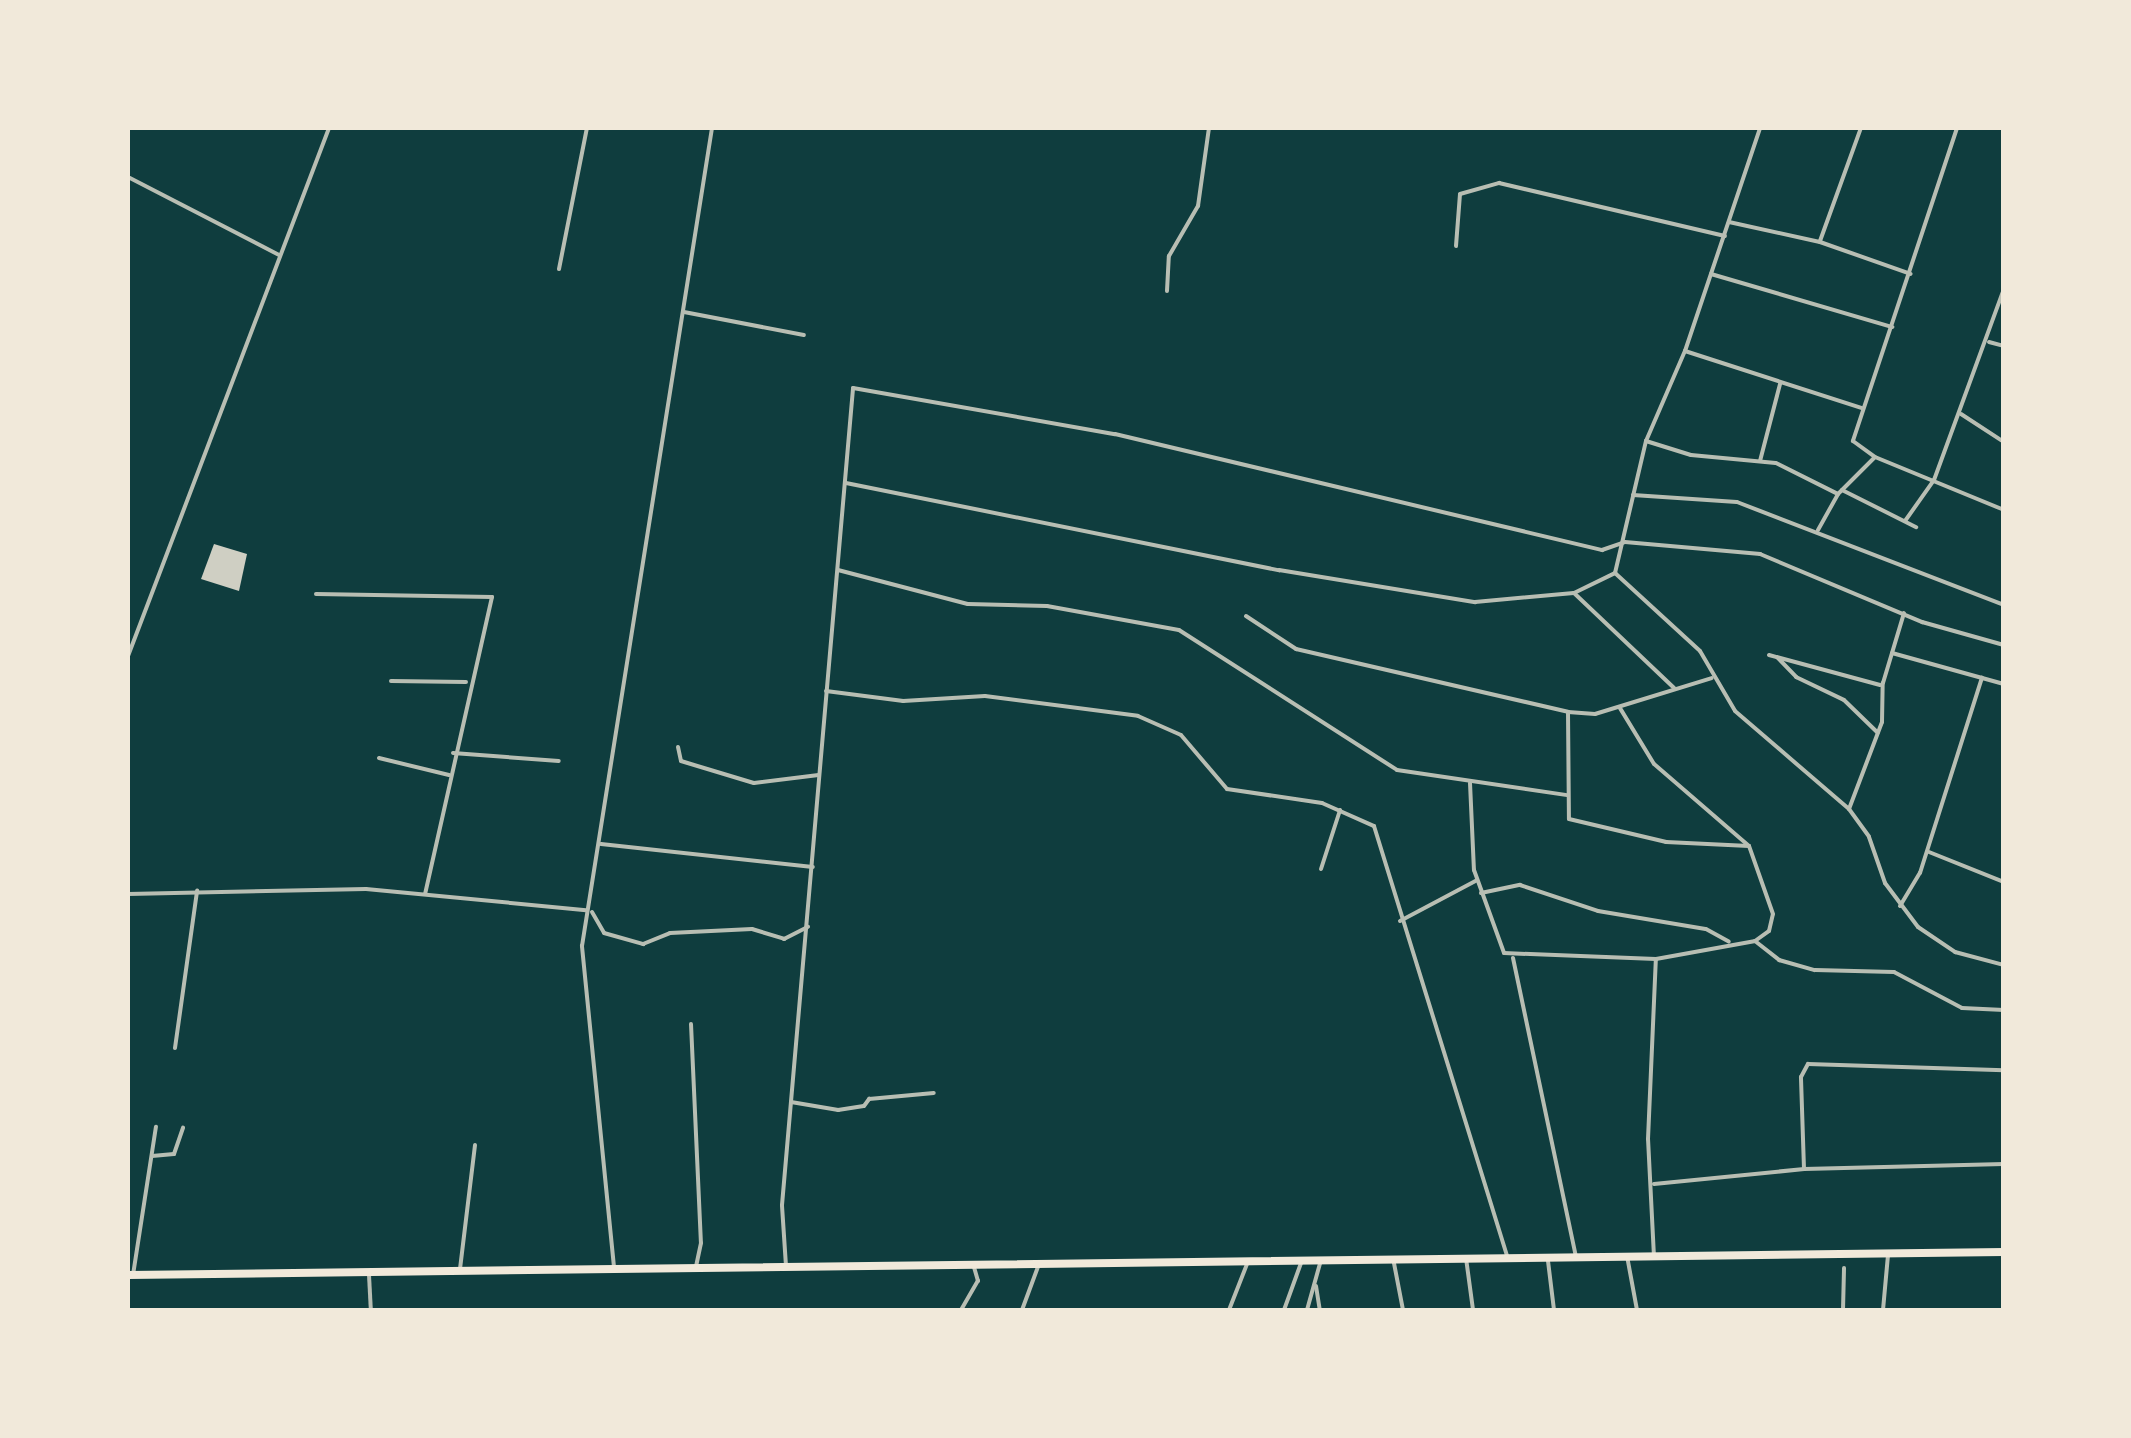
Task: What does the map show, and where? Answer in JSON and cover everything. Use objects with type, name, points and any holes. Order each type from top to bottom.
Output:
[{"type":"highway","points":[[130,1275],[2004,1252]]},
{"type":"street","points":[[128,656],[329,128]]},
{"type":"street","points":[[560,269],[587,128]]},
{"type":"street","points":[[614,1267],[581,969],[712,128]]},
{"type":"street","points":[[1167,291],[1169,256],[1198,206],[1209,128]]},
{"type":"street","points":[[845,482],[1279,570],[1476,602],[1574,592],[1615,573],[1646,441],[1685,352],[1760,128]]},
{"type":"street","points":[[1820,242],[1861,128]]},
{"type":"street","points":[[1957,128],[1853,441],[1875,457],[2004,510]]},
{"type":"street","points":[[128,178],[281,256]]},
{"type":"street","points":[[1456,246],[1460,194],[1499,183],[1724,236]]},
{"type":"street","points":[[1729,222],[1820,242],[1911,274]]},
{"type":"street","points":[[1711,274],[1892,326]]},
{"type":"street","points":[[1905,521],[1934,480],[2004,289]]},
{"type":"street","points":[[684,312],[804,335]]},
{"type":"street","points":[[1987,342],[2004,346]]},
{"type":"street","points":[[1685,352],[1862,408]]},
{"type":"street","points":[[1760,461],[1780,384]]},
{"type":"street","points":[[786,1266],[782,1206],[853,388],[1114,434],[1602,550],[1625,542],[1760,554],[1904,612],[2004,645]]},
{"type":"street","points":[[1961,414],[2004,442]]},
{"type":"street","points":[[1646,441],[1691,455],[1760,461],[1916,527]]},
{"type":"street","points":[[1818,530],[1840,492],[1875,457]]},
{"type":"street","points":[[1631,495],[1737,502],[1818,530],[2004,605]]},
{"type":"street","points":[[838,570],[891,589],[968,604],[1046,606],[1179,630],[1397,770],[1567,796]]},
{"type":"street","points":[[1615,573],[1700,651],[1712,678],[1760,735],[1849,809],[1900,906],[1934,941],[2004,965]]},
{"type":"street","points":[[1574,592],[1674,688]]},
{"type":"street","points":[[316,594],[489,595],[425,894]]},
{"type":"street","points":[[1849,809],[1878,733],[1882,685],[1904,612]]},
{"type":"street","points":[[1246,616],[1296,649],[1568,712],[1620,708],[1712,678]]},
{"type":"street","points":[[1891,653],[2004,684]]},
{"type":"street","points":[[1769,655],[1882,685]]},
{"type":"street","points":[[1778,657],[1796,678],[1844,700],[1878,733]]},
{"type":"street","points":[[1900,906],[1928,852],[1982,678]]},
{"type":"street","points":[[391,680],[468,682]]},
{"type":"street","points":[[824,691],[903,700],[985,696],[1138,716],[1181,735],[1227,790],[1340,810],[1379,832],[1400,922],[1508,1259]]},
{"type":"street","points":[[1470,781],[1468,832],[1481,893],[1497,946],[1514,958],[1656,960],[1729,942],[1755,940],[1769,931],[1773,914],[1749,846],[1654,764],[1620,708]]},
{"type":"street","points":[[1568,712],[1569,820],[1679,844],[1749,846]]},
{"type":"street","points":[[678,747],[681,761],[754,782],[819,775]]},
{"type":"street","points":[[454,752],[559,761]]},
{"type":"street","points":[[379,758],[449,775]]},
{"type":"street","points":[[1321,870],[1340,810]]},
{"type":"street","points":[[601,844],[814,867]]},
{"type":"street","points":[[1928,852],[2004,882]]},
{"type":"street","points":[[1400,922],[1478,880]]},
{"type":"street","points":[[1481,893],[1520,885],[1598,911],[1706,930],[1729,942]]},
{"type":"street","points":[[175,1048],[197,891]]},
{"type":"street","points":[[128,894],[197,891],[425,894],[589,911],[604,933],[643,944],[670,933],[752,929],[784,940],[808,927]]},
{"type":"street","points":[[1755,940],[1778,960],[1814,970],[1894,972],[1962,1008],[2004,1010]]},
{"type":"street","points":[[1514,958],[1576,1258]]},
{"type":"street","points":[[1654,1257],[1654,1184],[1648,1139],[1656,960]]},
{"type":"street","points":[[691,1024],[701,1243],[696,1266]]},
{"type":"street","points":[[1804,1169],[1800,1077],[1808,1064],[2004,1070]]},
{"type":"street","points":[[791,1102],[838,1110],[864,1106],[869,1098],[934,1093]]},
{"type":"street","points":[[130,1275],[156,1126]]},
{"type":"street","points":[[152,1156],[179,1150],[183,1128]]},
{"type":"street","points":[[460,1270],[476,1145]]},
{"type":"street","points":[[1654,1184],[1804,1169],[2004,1164]]},
{"type":"street","points":[[1883,1310],[1888,1255]]},
{"type":"street","points":[[1627,1256],[1637,1310]]},
{"type":"street","points":[[1393,1258],[1403,1310]]},
{"type":"street","points":[[1466,1258],[1473,1310]]},
{"type":"street","points":[[1548,1258],[1554,1310]]},
{"type":"street","points":[[1284,1310],[1303,1259]]},
{"type":"street","points":[[1229,1310],[1246,1278],[1248,1260]]},
{"type":"street","points":[[1308,1310],[1321,1260]]},
{"type":"street","points":[[1022,1310],[1039,1261]]},
{"type":"street","points":[[961,1310],[978,1281],[972,1262]]},
{"type":"street","points":[[1843,1310],[1844,1268]]},
{"type":"street","points":[[368,1271],[370,1310]]},
{"type":"street","points":[[1316,1284],[1320,1310]]},
{"type":"building","points":[[214,544],[247,554],[239,591],[201,579]]}]
